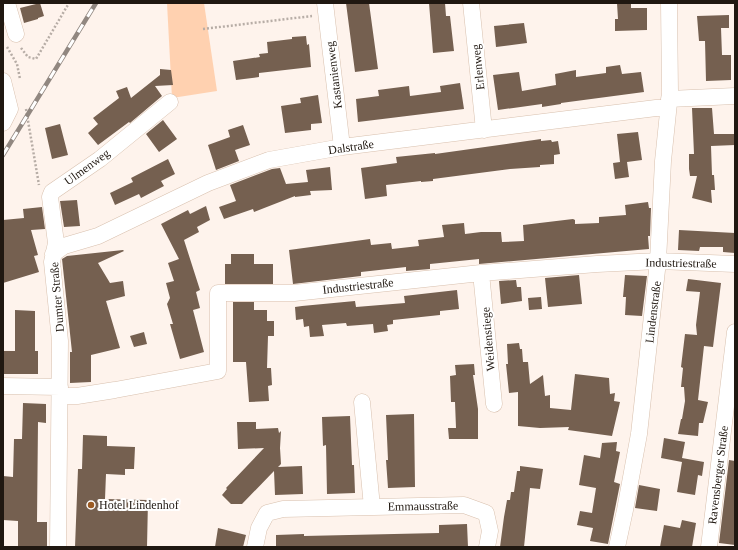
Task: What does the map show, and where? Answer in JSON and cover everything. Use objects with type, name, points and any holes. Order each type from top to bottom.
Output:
[{"type":"street","points":[[7,3],[12,40]]},
{"type":"street","name":"Erlenweg","points":[[471,3],[484,130]]},
{"type":"street","name":"Lindenstraße","points":[[617,547],[639,434],[658,261],[663,161],[669,104],[670,3]]},
{"type":"street","name":"Kastanienweg","points":[[325,9],[342,147]]},
{"type":"street","points":[[3,82],[10,109],[3,123]]},
{"type":"street","name":"Dalstraße","points":[[53,254],[64,246],[98,236],[208,183],[269,160],[342,147],[656,108],[669,104],[735,96]]},
{"type":"street","name":"Ulmenweg","points":[[53,254],[56,242],[50,197],[52,192],[100,159],[170,102]]},
{"type":"street","name":"Dumter Straße","points":[[44,229],[46,245],[53,254],[52,262],[60,341],[58,547]]},
{"type":"street","name":"Industriestraße","points":[[60,392],[77,396],[218,371],[218,293],[294,293],[597,264],[658,261],[735,264]]},
{"type":"street","name":"Weidenstiege","points":[[481,274],[494,404]]},
{"type":"street","name":"Ravensberger Straße","points":[[709,547],[735,332]]},
{"type":"street","points":[[3,386],[60,392]]},
{"type":"street","name":"Emmausstraße","points":[[362,402],[372,506]]},
{"type":"street","name":"Emmausstraße","points":[[255,547],[259,528],[267,513],[283,509],[464,505],[486,513],[490,532],[487,547]]},
{"type":"path","points":[[12,40],[28,57],[36,59],[70,3]]},
{"type":"path","points":[[204,29],[325,9]]},
{"type":"path","points":[[12,40],[21,87]]},
{"type":"path","points":[[24,102],[39,191]]},
{"type":"shaded area","points":[[167,3],[204,3],[217,91],[172,98]]},
{"type":"building","points":[[40,3],[44,16],[24,23],[20,8]]},
{"type":"building","points":[[346,3],[369,3],[378,69],[355,72]]},
{"type":"building","points":[[429,3],[445,3],[446,16],[450,16],[454,51],[433,53]]},
{"type":"building","points":[[617,3],[631,3],[631,8],[647,8],[647,30],[615,31],[615,19],[618,19]]},
{"type":"building","points":[[729,15],[729,28],[721,28],[722,55],[731,55],[731,80],[706,81],[705,41],[699,41],[697,16]]},
{"type":"building","points":[[524,23],[527,43],[496,47],[494,26]]},
{"type":"building","points":[[306,36],[307,45],[309,44],[311,67],[259,73],[259,77],[236,80],[233,61],[260,57],[259,54],[268,53],[267,42]]},
{"type":"building","points":[[620,65],[622,74],[641,72],[644,92],[542,107],[542,104],[498,110],[493,75],[519,72],[522,91],[556,85],[555,74],[576,70],[576,77],[606,73],[606,67]]},
{"type":"building","points":[[160,69],[171,70],[173,85],[155,86],[162,96],[130,123],[129,122],[98,145],[88,133],[98,124],[93,118],[119,98],[116,91],[127,87],[131,98],[160,75]]},
{"type":"building","points":[[460,83],[464,109],[358,122],[356,99],[379,96],[378,90],[409,86],[410,96],[441,92],[440,86]]},
{"type":"building","points":[[318,95],[322,123],[311,124],[311,130],[285,133],[281,106],[301,103],[300,98]]},
{"type":"building","points":[[692,108],[712,108],[714,134],[735,134],[735,145],[711,146],[712,175],[714,175],[715,190],[711,190],[712,203],[692,198],[697,176],[690,176],[689,169],[689,154],[694,154]]},
{"type":"building","points":[[163,120],[177,139],[159,152],[146,134]]},
{"type":"building","points":[[60,124],[68,155],[52,159],[45,128]]},
{"type":"building","points":[[243,125],[250,145],[235,150],[239,161],[216,170],[208,145],[230,137],[228,130]]},
{"type":"building","points":[[638,132],[642,160],[627,162],[629,177],[615,179],[613,163],[620,162],[617,134]]},
{"type":"building","points":[[541,139],[541,141],[558,141],[560,154],[554,155],[554,164],[540,165],[540,167],[510,169],[433,179],[433,181],[386,185],[387,196],[365,199],[361,168],[397,163],[396,157],[435,154]]},
{"type":"building","points":[[168,159],[175,174],[161,181],[164,186],[141,198],[139,194],[115,205],[110,193],[133,182],[131,178]]},
{"type":"building","points":[[330,167],[332,190],[310,191],[311,195],[295,196],[254,212],[253,209],[224,219],[219,207],[236,201],[230,185],[272,169],[280,168],[286,184],[308,182],[306,170]]},
{"type":"building","points":[[77,200],[80,226],[64,227],[60,201]]},
{"type":"building","points":[[648,202],[649,208],[651,208],[650,236],[648,236],[649,249],[479,264],[479,259],[430,264],[430,269],[406,271],[406,267],[361,272],[361,276],[293,284],[289,250],[370,239],[371,245],[391,243],[392,249],[419,246],[418,240],[444,237],[442,225],[464,223],[465,234],[501,232],[502,242],[524,241],[523,225],[573,219],[575,220],[575,224],[599,223],[599,217],[626,215],[625,205]]},
{"type":"building","points":[[206,206],[210,220],[197,227],[199,232],[184,240],[200,290],[196,292],[200,308],[193,310],[204,352],[180,359],[170,324],[173,324],[167,304],[170,298],[166,283],[174,281],[168,263],[179,259],[161,224],[188,210],[190,214]]},
{"type":"building","points":[[42,207],[45,229],[31,230],[38,255],[34,256],[39,272],[3,283],[3,220],[24,218],[23,209]]},
{"type":"building","points":[[679,230],[735,233],[735,253],[723,252],[723,247],[700,247],[699,251],[678,250]]},
{"type":"building","points":[[124,251],[98,263],[110,283],[123,281],[125,296],[106,301],[120,348],[91,355],[91,382],[70,383],[70,352],[72,352],[62,259],[67,256]]},
{"type":"building","points":[[231,254],[254,254],[254,264],[273,264],[273,284],[225,284],[225,264],[231,264]]},
{"type":"building","points":[[579,275],[582,304],[548,307],[545,278]]},
{"type":"building","points":[[625,275],[647,276],[642,316],[625,315],[626,297],[623,297]]},
{"type":"building","points":[[688,279],[721,283],[713,347],[704,346],[698,400],[708,402],[703,423],[699,423],[698,436],[678,434],[685,401],[684,387],[681,387],[683,368],[681,367],[685,334],[697,335],[696,325],[700,292],[686,291]]},
{"type":"building","points":[[516,280],[517,287],[521,287],[522,301],[501,304],[499,281]]},
{"type":"building","points":[[457,290],[459,309],[440,311],[440,315],[393,320],[393,324],[387,325],[388,331],[374,333],[373,324],[347,326],[346,323],[322,325],[324,336],[310,337],[309,326],[304,327],[303,319],[296,320],[295,307],[355,301],[356,307],[405,303],[404,296]]},
{"type":"building","points":[[541,297],[542,309],[529,310],[528,298]]},
{"type":"building","points":[[233,302],[254,302],[254,310],[267,310],[267,321],[274,321],[274,336],[268,336],[267,368],[271,368],[272,385],[268,386],[269,401],[249,402],[246,362],[233,362]]},
{"type":"building","points":[[15,310],[35,311],[35,351],[38,351],[38,374],[3,374],[3,351],[15,351]]},
{"type":"building","points":[[144,332],[147,344],[134,347],[130,336]]},
{"type":"building","points":[[519,343],[520,349],[522,349],[523,362],[528,362],[530,384],[543,375],[545,396],[550,395],[550,408],[571,410],[575,374],[609,378],[610,394],[615,393],[614,401],[620,402],[612,436],[568,430],[569,427],[540,428],[518,426],[518,392],[509,393],[506,364],[508,364],[507,344]]},
{"type":"building","points":[[474,364],[475,375],[473,375],[478,409],[478,439],[449,439],[448,428],[456,428],[455,402],[451,402],[450,376],[456,375],[455,365]]},
{"type":"building","points":[[23,403],[46,404],[46,423],[38,422],[37,522],[47,522],[47,547],[18,547],[18,521],[3,520],[3,476],[13,477],[14,439],[22,439]]},
{"type":"building","points":[[414,414],[415,487],[388,488],[386,460],[388,460],[386,415]]},
{"type":"building","points":[[350,416],[355,493],[327,494],[326,445],[323,446],[322,417]]},
{"type":"building","points":[[237,422],[256,422],[256,429],[278,428],[279,433],[281,431],[281,464],[278,467],[302,466],[303,494],[275,495],[274,471],[242,504],[231,504],[222,495],[227,489],[226,488],[264,448],[238,449]]},
{"type":"building","points":[[83,435],[107,436],[107,446],[135,447],[134,469],[125,469],[125,475],[106,474],[105,499],[148,500],[147,547],[75,547],[78,469],[82,469]]},
{"type":"building","points":[[664,438],[685,442],[682,458],[704,462],[702,476],[698,475],[695,495],[677,492],[682,462],[661,458]]},
{"type":"building","points":[[617,442],[616,451],[620,452],[614,482],[620,484],[608,544],[590,541],[593,528],[577,525],[580,511],[592,513],[596,488],[579,485],[584,455],[600,458],[602,443]]},
{"type":"building","points":[[729,460],[735,461],[735,545],[719,543]]},
{"type":"building","points":[[520,466],[543,469],[540,489],[530,488],[524,547],[500,547],[507,500],[510,500],[511,492],[514,492],[517,471],[520,471]]},
{"type":"building","points":[[639,485],[660,489],[657,511],[635,508]]},
{"type":"building","points":[[682,520],[696,523],[692,547],[660,547],[664,525],[680,528]]},
{"type":"building","points":[[467,524],[468,547],[276,547],[276,535],[304,534],[304,536],[439,533],[439,525]]},
{"type":"building","points":[[218,528],[246,535],[243,547],[215,547]]},
{"type":"railway","points":[[3,155],[96,3]]},
{"type":"place","name":"Hotel Lindenhof","points":[[91,505]]}]
